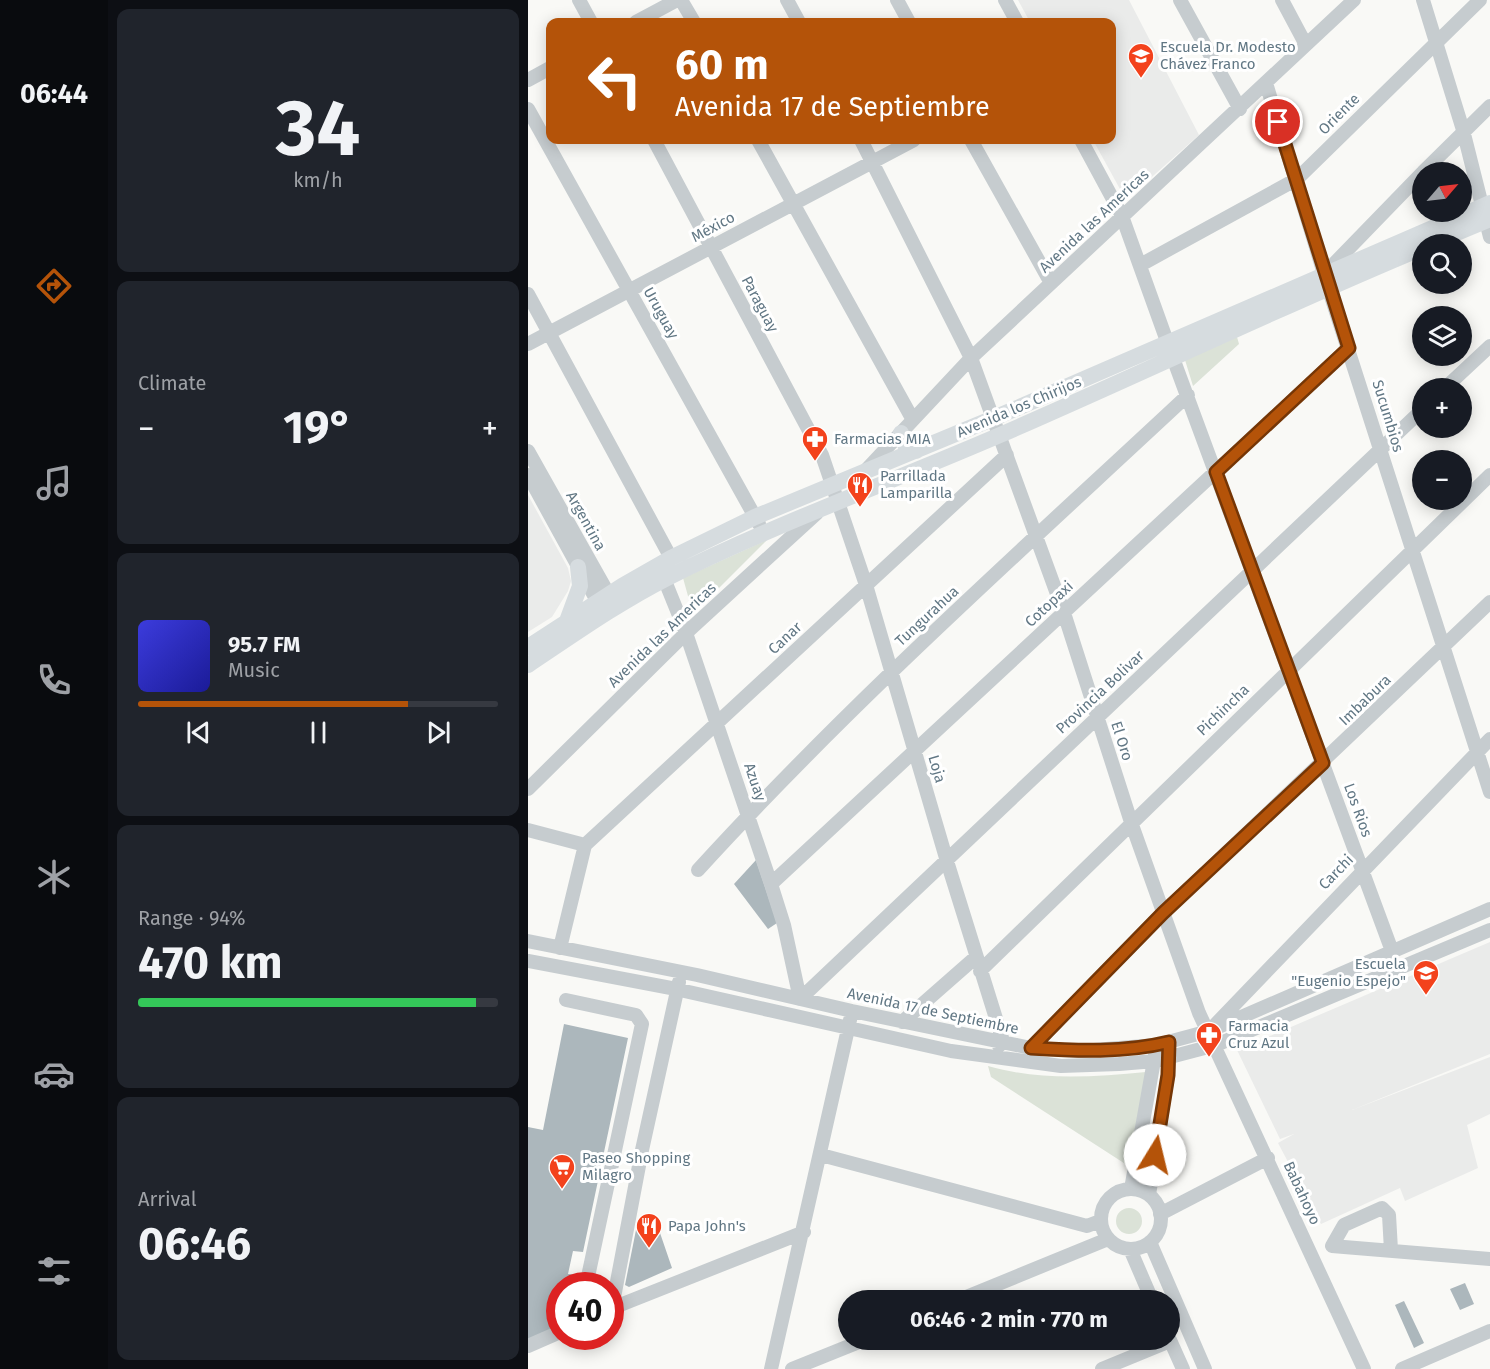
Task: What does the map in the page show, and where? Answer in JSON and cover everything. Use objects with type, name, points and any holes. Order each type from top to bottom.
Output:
[{"type":"main road","points":[[1452,234],[1487,218]]},
{"type":"main road","name":"Avenida los Chirijos","points":[[528,665],[606,604],[665,567],[760,525],[999,436],[1171,350],[1326,280],[1487,218]]},
{"type":"main road","name":"Avenida los Chirijos","points":[[1326,280],[1412,251]]},
{"type":"main road","name":"Avenida los Chirijos","points":[[760,525],[831,499],[863,473],[994,418],[1171,350]]},
{"type":"main road","points":[[901,433],[906,447],[916,451]]},
{"type":"main road","points":[[567,622],[580,586],[578,567]]},
{"type":"main road","name":"Avenida los Chirijos","points":[[528,647],[567,622],[606,604]]},
{"type":"street","points":[[579,0],[589,18]]},
{"type":"street","points":[[644,18],[679,0],[691,18]]},
{"type":"street","points":[[787,0],[797,18]]},
{"type":"street","points":[[897,0],[907,18]]},
{"type":"street","points":[[1005,0],[1015,18]]},
{"type":"street","points":[[1179,0],[1240,109]]},
{"type":"street","points":[[1282,0],[1306,45]]},
{"type":"street","name":"Avenida las Americas","points":[[863,473],[971,358],[1354,0]]},
{"type":"street","points":[[1423,0],[1437,40],[1487,218]]},
{"type":"street","name":"Oriente","points":[[1142,264],[1297,179],[1480,0]]},
{"type":"street","points":[[528,80],[546,70]]},
{"type":"street","name":"Sucumbios","points":[[1266,83],[1326,280],[1490,792]]},
{"type":"street","points":[[1432,162],[1490,106]]},
{"type":"street","name":"Uruguay","points":[[528,110],[546,142]]},
{"type":"street","name":"Uruguay","points":[[547,144],[760,525]]},
{"type":"street","name":"Paraguay","points":[[656,144],[822,455],[831,499]]},
{"type":"street","points":[[760,144],[913,420]]},
{"type":"street","name":"El Oro","points":[[863,144],[971,358],[1064,613],[1131,822],[1163,913],[1199,1013],[1209,1031]]},
{"type":"street","name":"México","points":[[528,344],[906,144]]},
{"type":"street","points":[[973,144],[1052,283]]},
{"type":"street","name":"Los Rios","points":[[1083,144],[1122,216],[1142,264],[1171,350],[1392,951]]},
{"type":"street","points":[[1326,280],[1412,184]]},
{"type":"street","name":"Azuay","points":[[528,294],[550,332],[665,567],[784,925],[800,999]]},
{"type":"street","points":[[1456,378],[1490,346]]},
{"type":"street","name":"Cotopaxi","points":[[771,884],[916,753],[1349,348]]},
{"type":"street","name":"Tungurahua","points":[[698,870],[748,814],[892,672],[1188,395]]},
{"type":"street","name":"Provincia Bolivar","points":[[800,999],[946,858],[1253,572],[1412,420]]},
{"type":"street","name":"Argentina","points":[[528,451],[606,604]]},
{"type":"street","name":"Canar","points":[[585,845],[1007,455]]},
{"type":"street","name":"Argentina","points":[[528,475],[578,567],[606,604]]},
{"type":"street","name":"Pichincha","points":[[980,971],[1490,475]]},
{"type":"street","name":"Avenida las Americas","points":[[528,789],[686,633],[831,499]]},
{"type":"street","name":"Loja","points":[[831,499],[866,585],[946,858],[1003,1041]]},
{"type":"street","name":"Imbabura","points":[[1031,1048],[1163,913],[1490,602]]},
{"type":"street","name":"Carchi","points":[[1209,1031],[1362,869],[1490,739]]},
{"type":"street","points":[[528,830],[585,845],[560,948]]},
{"type":"street","name":"Avenida 17 de Septiembre","points":[[528,941],[681,971],[852,1011],[1031,1048],[1081,1051],[1163,1044],[1209,1031],[1489,911]]},
{"type":"street","name":"Avenida 17 de Septiembre","points":[[528,961],[678,990],[951,1051],[1061,1066],[1155,1062],[1216,1045],[1490,930]]},
{"type":"street","points":[[902,1022],[976,957]]},
{"type":"street","points":[[618,1272],[681,971]]},
{"type":"street","points":[[566,1000],[636,1015],[642,1024],[589,1272]]},
{"type":"street","points":[[771,1369],[804,1232],[852,1011]]},
{"type":"street","name":"Babahoyo","points":[[1209,1031],[1364,1369]]},
{"type":"street","points":[[990,1057],[1003,1041]]},
{"type":"street","points":[[1149,1196],[1169,1059],[1163,1044]]},
{"type":"street","points":[[1131,1189],[1155,1062],[1163,1044]]},
{"type":"street","points":[[617,1142],[642,1150]]},
{"type":"street","points":[[821,1155],[1087,1226],[1101,1221]]},
{"type":"street","points":[[614,1157],[639,1166]]},
{"type":"street","points":[[1160,1214],[1268,1158]]},
{"type":"street","points":[[1131,1189],[1149,1196],[1160,1214],[1160,1227],[1150,1242],[1130,1249],[1118,1247],[1108,1239],[1101,1221],[1105,1202],[1121,1190],[1131,1189]]},
{"type":"street","points":[[1332,1246],[1344,1225],[1382,1208],[1389,1215],[1390,1250]]},
{"type":"street","points":[[624,1304],[804,1232]]},
{"type":"street","points":[[983,1290],[1108,1239]]},
{"type":"street","points":[[1150,1242],[1206,1369]]},
{"type":"street","points":[[1310,1249],[1332,1246],[1490,1259]]},
{"type":"street","points":[[1130,1249],[1148,1290]]},
{"type":"street","points":[[1402,1369],[1490,1331]]},
{"type":"street","points":[[528,1346],[546,1338]]},
{"type":"street","points":[[792,1369],[839,1350]]},
{"type":"street","points":[[1102,1369],[1147,1350]]},
{"type":"street","points":[[1174,1350],[1183,1369]]},
{"type":"shaded area","name":"Escuela Dr. Modesto Chávez Franco","points":[[1018,0],[1129,0],[1199,135],[1126,200],[1095,144],[1116,144],[1116,18],[1028,18]]},
{"type":"shaded area","points":[[1237,337],[1239,344],[1193,386],[1185,360]]},
{"type":"shaded area","points":[[528,495],[568,568],[571,581],[568,591],[552,617],[528,632]]},
{"type":"shaded area","points":[[767,540],[693,614],[683,578]]},
{"type":"shaded area","points":[[1490,942],[1490,1054],[1352,1110],[1490,1057],[1490,1114],[1467,1125],[1478,1168],[1405,1201],[1400,1188],[1321,1224],[1278,1143],[1294,1134],[1280,1139],[1237,1050]]},
{"type":"shaded area","points":[[988,1066],[1047,1076],[1146,1072],[1130,1167],[991,1077]]},
{"type":"shaded area","points":[[1129,1208],[1138,1212],[1142,1221],[1138,1230],[1129,1234],[1120,1230],[1116,1221],[1120,1212]]},
{"type":"building","points":[[756,860],[777,923],[768,929],[734,884]]},
{"type":"building","name":"Paseo Shopping Milagro","points":[[564,1024],[628,1038],[583,1252],[573,1251],[568,1272],[546,1272],[546,1334],[528,1341],[528,1127],[543,1130]]},
{"type":"building","name":"Papa John's","points":[[637,1225],[659,1230],[672,1268],[629,1287],[625,1285]]},
{"type":"building","points":[[1465,1283],[1474,1304],[1460,1310],[1450,1289]]},
{"type":"building","points":[[1404,1301],[1424,1343],[1414,1348],[1395,1305]]},
{"type":"place","name":"Escuela Dr. Modesto Chávez Franco","points":[[1141,79]]},
{"type":"place","name":"Farmacias MIA","points":[[815,462]]},
{"type":"place","name":"Parrillada Lamparilla","points":[[860,508]]},
{"type":"place","name":"Escuela \"Eugenio Espejo\"","points":[[1426,996]]},
{"type":"place","name":"Farmacia Cruz Azul","points":[[1209,1058]]},
{"type":"place","name":"Paseo Shopping Milagro","points":[[562,1190]]},
{"type":"place","name":"Papa John's","points":[[649,1249]]},
{"type":"route","points":[[1155,1155],[1168,1075],[1169,1042],[1122,1049],[1081,1051],[1031,1048],[1163,913],[1323,763],[1216,472],[1349,348],[1278,122]]}]
